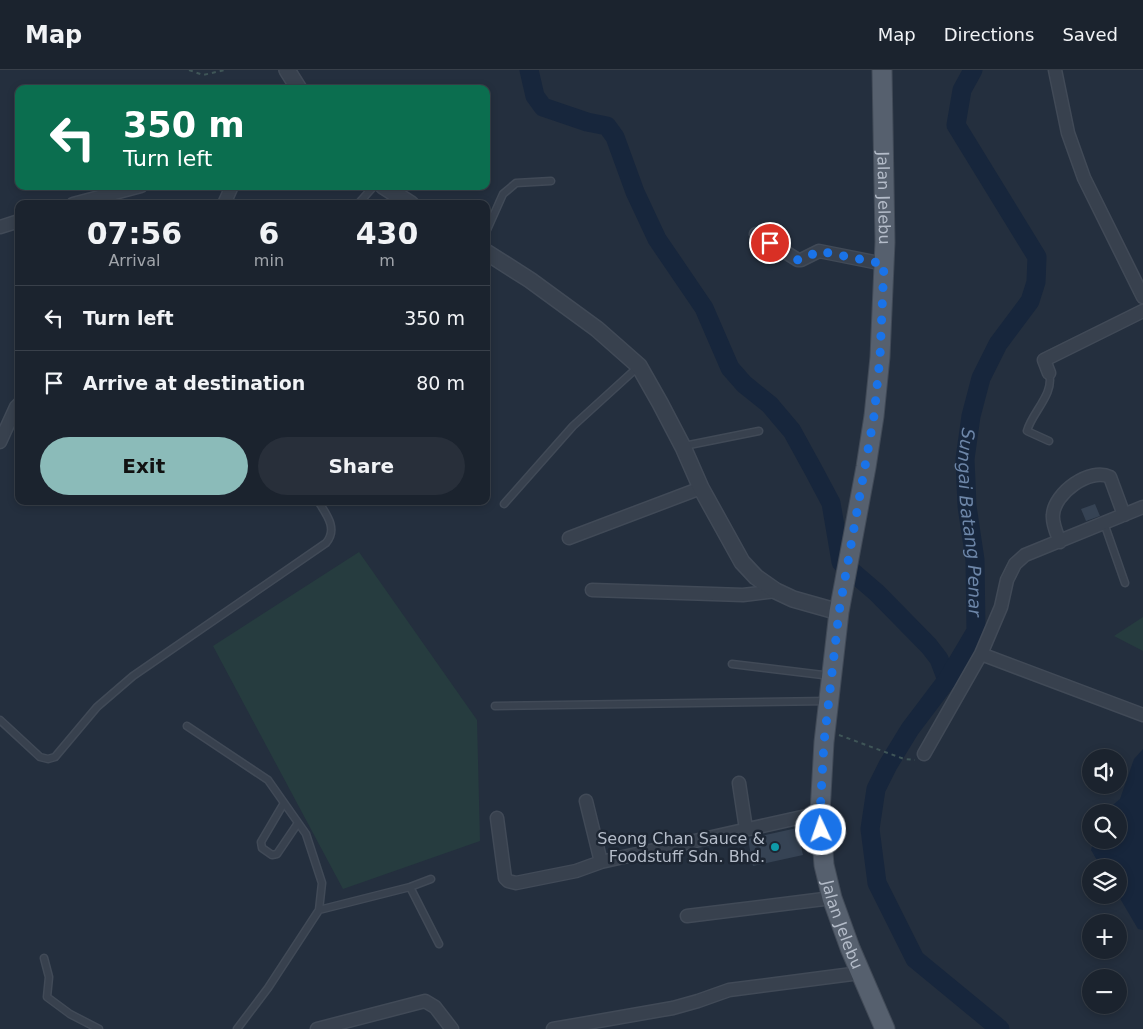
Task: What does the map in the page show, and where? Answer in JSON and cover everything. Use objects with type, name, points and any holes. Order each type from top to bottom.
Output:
[{"type":"main road","name":"Jalan Jelebu","points":[[882,70],[884,264],[880,357],[874,416],[839,612],[826,729],[820,814],[824,865],[832,898],[860,973],[885,1029]]},
{"type":"street","points":[[287,70],[296,85]]},
{"type":"street","points":[[1055,70],[1068,133],[1084,178],[1143,298]]},
{"type":"street","points":[[91,200],[127,190]]},
{"type":"street","points":[[390,190],[405,200]]},
{"type":"street","points":[[0,227],[15,222]]},
{"type":"street","points":[[756,234],[798,260],[819,251],[884,264]]},
{"type":"street","points":[[490,255],[530,280],[597,328],[638,366],[683,446],[701,488],[742,562],[756,577],[776,591],[839,612]]},
{"type":"street","points":[[1049,373],[1044,360],[1143,311]]},
{"type":"street","points":[[0,442],[15,409]]},
{"type":"street","points":[[1060,542],[1053,516],[1056,502],[1068,488],[1087,478],[1104,474],[1110,477],[1124,515]]},
{"type":"street","points":[[569,538],[701,488]]},
{"type":"street","points":[[924,754],[981,654],[1001,607],[1007,580],[1015,564],[1025,555],[1143,507]]},
{"type":"street","points":[[592,590],[743,595],[776,591]]},
{"type":"street","points":[[981,654],[1143,715]]},
{"type":"street","points":[[739,783],[746,829]]},
{"type":"street","points":[[586,801],[601,862]]},
{"type":"street","points":[[497,818],[505,878],[516,883],[576,871],[601,862],[746,829],[820,814]]},
{"type":"street","points":[[687,916],[832,898]]},
{"type":"street","points":[[553,1029],[673,1008],[729,990],[860,973]]},
{"type":"street","points":[[317,1029],[425,1001],[435,1007],[452,1029]]},
{"type":"lane","points":[[490,223],[503,194],[516,183],[551,181]]},
{"type":"lane","points":[[362,200],[370,190]]},
{"type":"lane","points":[[504,504],[573,426],[638,366]]},
{"type":"lane","points":[[1049,373],[1052,381],[1043,401],[1029,423],[1027,432],[1049,441]]},
{"type":"lane","points":[[683,446],[759,431]]},
{"type":"lane","points":[[0,720],[40,757],[48,759],[55,757],[97,707],[133,676],[326,543],[331,537],[333,529],[321,505]]},
{"type":"lane","points":[[1104,523],[1125,583]]},
{"type":"lane","points":[[732,664],[832,676]]},
{"type":"lane","points":[[494,706],[829,701]]},
{"type":"lane","points":[[187,726],[268,780],[306,834],[322,883],[319,910],[268,988],[236,1029]]},
{"type":"lane","points":[[284,803],[261,842],[262,848],[272,855],[278,854],[298,823]]},
{"type":"lane","points":[[319,910],[431,880]]},
{"type":"lane","points":[[410,887],[439,944]]},
{"type":"lane","points":[[44,958],[49,977],[47,997],[70,1014],[99,1029]]},
{"type":"path","points":[[189,70],[203,76],[225,70]]},
{"type":"path","points":[[826,729],[904,759]]},
{"type":"green space","points":[[359,552],[477,720],[480,841],[343,889],[213,646]]},
{"type":"green space","points":[[1143,617],[1143,651],[1114,636]]},
{"type":"water","points":[[1143,749],[1143,930],[1138,929],[1123,904],[1127,904],[1127,859],[1096,859],[1091,850],[1127,849],[1127,804],[1114,804],[1120,799],[1122,794],[1127,794],[1127,779],[1134,759]]},
{"type":"building","points":[[1095,504],[1100,516],[1086,521],[1081,509]]},
{"type":"building","name":"Seong Chan Sauce & Foodstuff Sdn. Bhd.","points":[[797,828],[803,855],[753,866],[748,839]]},
{"type":"waterway","points":[[529,70],[535,96],[543,107],[587,122],[607,126],[615,137],[635,192],[657,239],[704,308],[730,368],[744,384],[770,405],[792,431],[814,471],[831,503],[841,562],[877,593],[929,646],[939,659],[947,680]]},
{"type":"waterway","name":"Sungai Batang Penar","points":[[973,70],[962,90],[956,125],[1037,257],[1036,282],[1030,301],[998,344],[981,378],[971,416],[965,459],[967,506],[975,560],[976,631],[947,680],[910,729],[888,765],[876,789],[870,829],[877,883],[915,959],[1000,1029]]},
{"type":"place","name":"Seong Chan Sauce & Foodstuff Sdn. Bhd.","points":[[775,847]]},
{"type":"route","points":[[770,243],[798,260],[819,251],[884,264],[883,312],[874,416],[839,612],[824,742],[820,814],[821,830]]}]
